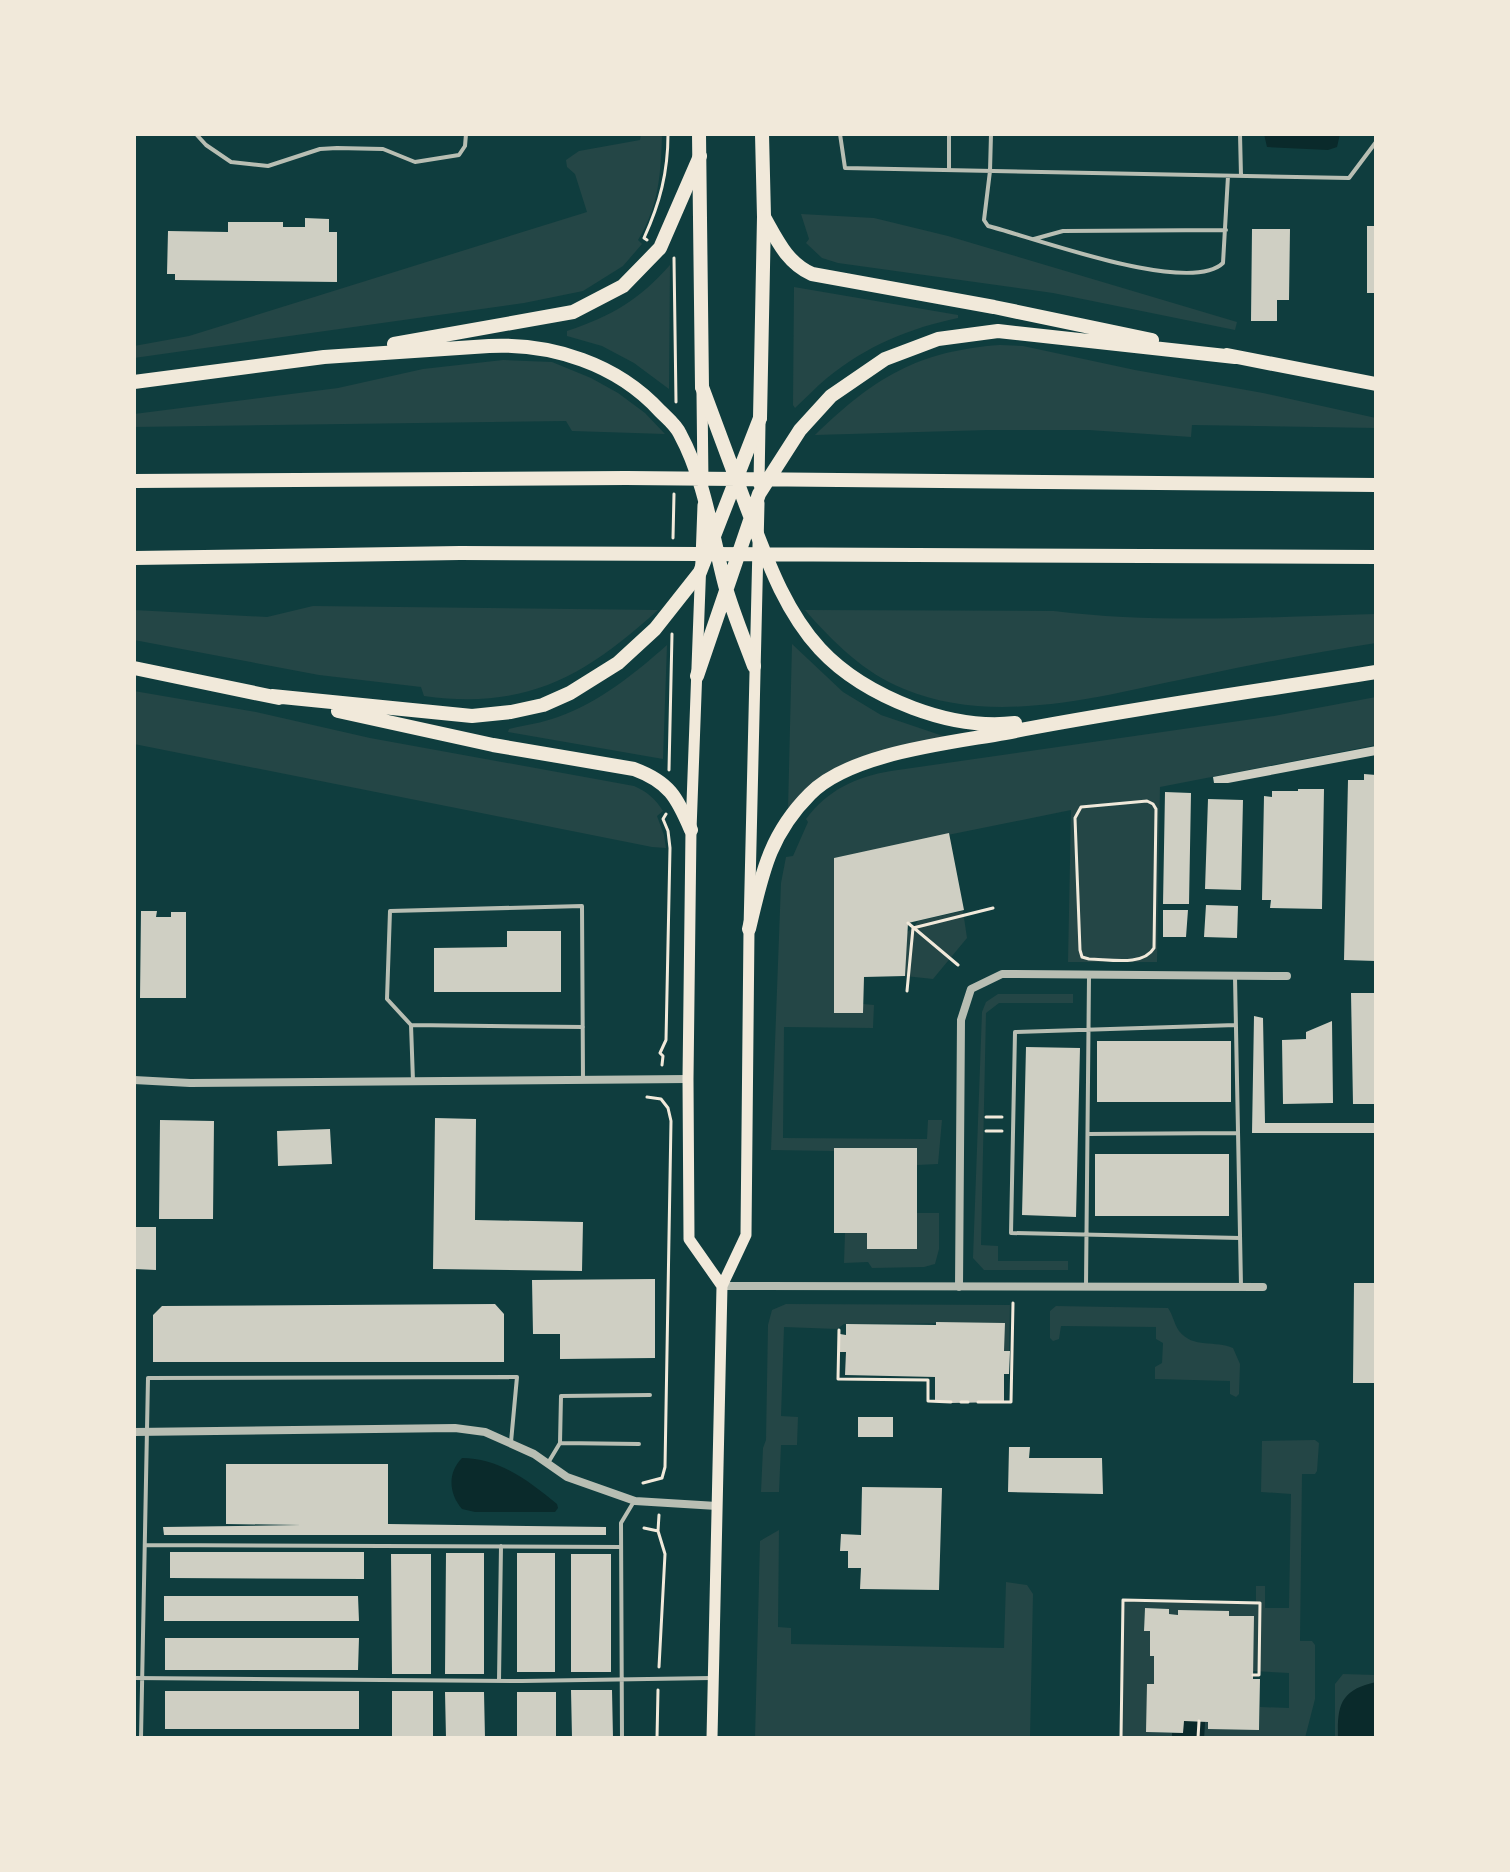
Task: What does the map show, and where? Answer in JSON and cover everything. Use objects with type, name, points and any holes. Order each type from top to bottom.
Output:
[{"type":"highway","points":[[699,134],[702,387],[773,575],[800,622],[820,649],[852,676],[887,696],[930,714],[999,725],[1103,714]]},
{"type":"highway","points":[[272,696],[472,716],[543,705],[570,693],[618,663],[655,629],[701,570],[760,418],[764,217],[762,134]]},
{"type":"highway","points":[[134,382],[324,357],[573,312],[623,286],[660,248],[700,156]]},
{"type":"highway","points":[[764,217],[786,254],[797,267],[812,274],[994,307],[1376,384]]},
{"type":"highway","points":[[697,676],[759,494],[800,430],[831,396],[885,359],[938,339],[998,331],[1235,357]]},
{"type":"highway","points":[[324,357],[514,345],[544,348],[584,360],[622,380],[652,402],[678,430],[691,457],[726,589],[754,666]]},
{"type":"highway","points":[[134,481],[626,478],[1376,485]]},
{"type":"highway","points":[[134,558],[460,553],[1376,557]]},
{"type":"highway","points":[[134,668],[493,745],[634,769],[649,775],[673,792],[691,830]]},
{"type":"highway","points":[[749,929],[765,862],[786,820],[795,814],[811,793],[857,766],[897,754],[1103,714],[1376,672]]},
{"type":"main road","points":[[702,387],[703,496],[691,830],[689,1239],[722,1286]]},
{"type":"main road","points":[[712,1738],[722,1286],[746,1235],[760,418]]},
{"type":"street","points":[[959,1287],[961,1020],[971,989],[1002,974],[1287,976]]},
{"type":"street","points":[[134,1080],[190,1083],[688,1079]]},
{"type":"street","points":[[722,1286],[1263,1287]]},
{"type":"street","points":[[134,1432],[455,1428],[485,1432],[548,1463],[567,1477],[635,1501],[717,1506]]},
{"type":"lane","points":[[196,134],[231,162],[268,166],[320,149],[337,148],[383,149],[415,162],[432,161],[459,155],[465,146],[466,134]]},
{"type":"lane","points":[[840,134],[845,168],[1349,178],[1376,142]]},
{"type":"lane","points":[[949,134],[949,170]]},
{"type":"lane","points":[[991,134],[984,220],[988,226],[1137,268],[1208,272],[1223,263],[1228,176]]},
{"type":"lane","points":[[1240,134],[1241,176]]},
{"type":"lane","points":[[1033,239],[1063,231],[1226,230]]},
{"type":"lane","points":[[413,1081],[411,1025],[387,999],[390,911],[582,906],[583,1079]]},
{"type":"lane","points":[[1086,1286],[1089,975]]},
{"type":"lane","points":[[1235,975],[1241,1286]]},
{"type":"lane","points":[[411,1025],[583,1027]]},
{"type":"lane","points":[[1236,1025],[1015,1032],[1011,1233],[1240,1238]]},
{"type":"lane","points":[[1088,1134],[1238,1133]]},
{"type":"lane","points":[[141,1738],[148,1378],[517,1377],[511,1443]]},
{"type":"lane","points":[[548,1463],[560,1443],[561,1396],[650,1395]]},
{"type":"lane","points":[[560,1443],[639,1444]]},
{"type":"lane","points":[[622,1738],[621,1523],[635,1501]]},
{"type":"lane","points":[[145,1545],[621,1547]]},
{"type":"lane","points":[[499,1681],[501,1546]]},
{"type":"lane","points":[[134,1565],[144,1566]]},
{"type":"lane","points":[[134,1678],[499,1681],[713,1678]]},
{"type":"path","points":[[647,240],[644,238],[656,212],[668,163],[668,134]]},
{"type":"path","points":[[674,258],[676,393]]},
{"type":"path","points":[[673,543],[675,480]]},
{"type":"path","points":[[670,758],[672,643]]},
{"type":"path","points":[[1147,801],[1156,809],[1154,948],[1141,959],[1089,959],[1082,957],[1080,950],[1075,818],[1078,811],[1081,807],[1147,801]]},
{"type":"path","points":[[663,1056],[660,1053],[666,1040],[670,848],[663,819],[666,817]]},
{"type":"path","points":[[913,928],[993,908]]},
{"type":"path","points":[[908,923],[958,965]]},
{"type":"path","points":[[907,991],[913,928]]},
{"type":"path","points":[[643,1483],[662,1478],[665,1467],[671,1121],[668,1108],[661,1099],[647,1097]]},
{"type":"path","points":[[986,1117],[1013,1117]]},
{"type":"path","points":[[986,1131],[1013,1132]]},
{"type":"path","points":[[978,1402],[1011,1402],[1013,1303]]},
{"type":"path","points":[[839,1330],[838,1379],[928,1380],[928,1401],[951,1402]]},
{"type":"path","points":[[961,1402],[968,1402]]},
{"type":"path","points":[[644,1528],[658,1531],[665,1554],[657,1738]]},
{"type":"path","points":[[1121,1738],[1123,1600],[1260,1603],[1259,1675],[1253,1675]]},
{"type":"path","points":[[1198,1738],[1199,1721]]},
{"type":"shaded area","points":[[641,134],[662,134],[658,189],[638,240],[642,244],[623,266],[583,291],[524,303],[134,358],[134,346],[189,336],[587,212],[575,174],[567,167],[566,160],[579,151],[640,140]]},
{"type":"shaded area","points":[[1264,134],[1340,134],[1337,147],[1328,150],[1267,147]]},
{"type":"shaded area","points":[[801,214],[874,218],[948,236],[1237,322],[1235,330],[1053,293],[838,263],[822,258],[806,243],[809,239]]},
{"type":"shaded area","points":[[670,265],[669,389],[634,363],[602,346],[567,336],[567,331],[611,313],[636,297]]},
{"type":"shaded area","points":[[794,287],[958,315],[958,318],[906,333],[873,348],[827,378],[795,408]]},
{"type":"shaded area","points":[[1000,345],[1023,346],[1263,393],[1376,418],[1376,428],[1192,425],[1191,437],[1089,430],[815,435],[857,398],[898,371],[944,354]]},
{"type":"shaded area","points":[[503,360],[552,362],[591,378],[645,413],[665,434],[572,431],[566,421],[134,427],[134,414],[338,388],[423,369]]},
{"type":"shaded area","points":[[313,606],[658,610],[605,654],[578,670],[523,693],[493,698],[424,696],[421,687],[319,675],[134,640],[134,610],[267,617]]},
{"type":"shaded area","points":[[805,610],[1054,611],[1173,618],[1376,614],[1376,643],[1053,704],[977,706],[940,700],[889,682],[850,656]]},
{"type":"shaded area","points":[[792,644],[843,692],[881,715],[946,737],[945,740],[878,752],[839,766],[821,777],[788,810]]},
{"type":"shaded area","points":[[667,645],[663,759],[508,732],[509,729],[558,717],[588,704],[629,677]]},
{"type":"shaded area","points":[[134,691],[634,786],[657,802],[663,811],[657,816],[666,848],[134,744]]},
{"type":"shaded area","points":[[1376,697],[1376,745],[1160,787],[1157,962],[1068,962],[1071,810],[834,858],[834,1012],[862,1013],[863,1004],[874,1005],[873,1028],[784,1027],[783,1138],[927,1139],[928,1120],[942,1120],[938,1164],[917,1165],[834,1151],[771,1150],[781,883],[786,857],[793,856],[808,822],[806,819],[833,793],[854,781],[891,771],[1274,716]]},
{"type":"shaded area","points":[[963,911],[967,938],[933,979],[905,976],[907,932],[918,921]]},
{"type":"shaded area","points":[[998,994],[1073,994],[1073,1003],[999,1003],[986,1013],[981,1245],[998,1246],[998,1261],[1068,1261],[1068,1270],[984,1270],[973,1258],[982,1012],[986,1002]]},
{"type":"shaded area","points":[[917,1213],[939,1213],[939,1249],[935,1264],[872,1268],[868,1262],[844,1263],[845,1233],[867,1233],[867,1249],[916,1249]]},
{"type":"shaded area","points":[[786,1304],[1010,1305],[1009,1351],[1002,1351],[1002,1323],[844,1324],[837,1329],[784,1327],[781,1416],[798,1417],[797,1445],[781,1445],[779,1492],[761,1492],[766,1440],[768,1325],[772,1310]]},
{"type":"shaded area","points":[[1056,1306],[1168,1308],[1185,1337],[1233,1348],[1240,1364],[1239,1394],[1236,1397],[1230,1394],[1230,1381],[1155,1379],[1155,1367],[1162,1363],[1163,1343],[1156,1339],[1156,1327],[1061,1326],[1059,1339],[1053,1341],[1050,1338],[1050,1311]]},
{"type":"shaded area","points":[[1315,1440],[1319,1443],[1317,1471],[1315,1474],[1302,1474],[1300,1641],[1312,1641],[1315,1645],[1315,1699],[1305,1738],[1204,1738],[1205,1722],[1259,1730],[1260,1707],[1289,1708],[1289,1673],[1253,1671],[1254,1616],[1229,1616],[1229,1611],[1179,1610],[1178,1615],[1169,1614],[1168,1609],[1145,1608],[1144,1630],[1150,1631],[1150,1656],[1154,1656],[1154,1684],[1146,1732],[1172,1733],[1172,1738],[1121,1738],[1123,1600],[1256,1603],[1256,1586],[1265,1586],[1265,1608],[1289,1608],[1291,1494],[1261,1492],[1262,1441]]},
{"type":"shaded area","points":[[462,1458],[489,1462],[513,1472],[546,1495],[558,1508],[555,1512],[475,1512],[462,1509],[454,1497],[452,1477]]},
{"type":"shaded area","points":[[779,1530],[778,1627],[791,1628],[791,1644],[1004,1648],[1006,1582],[1027,1585],[1033,1594],[1030,1738],[755,1738],[760,1541]]},
{"type":"shaded area","points":[[1343,1674],[1376,1675],[1376,1738],[1335,1738],[1335,1684]]},
{"type":"shaded area","points":[[1376,1682],[1376,1738],[1338,1738],[1340,1707],[1348,1694]]},
{"type":"shaded area","points":[[1184,1721],[1205,1722],[1204,1738],[1172,1738],[1172,1733],[1183,1733]]},
{"type":"building","points":[[305,218],[329,219],[329,232],[337,232],[337,282],[175,280],[175,274],[167,274],[168,231],[228,232],[228,222],[283,222],[283,227],[305,227]]},
{"type":"building","points":[[1367,226],[1376,226],[1376,293],[1367,293]]},
{"type":"building","points":[[1252,229],[1290,229],[1289,300],[1277,300],[1277,321],[1251,321]]},
{"type":"building","points":[[1376,746],[1376,755],[1214,783],[1213,777]]},
{"type":"building","points":[[1364,774],[1376,775],[1376,961],[1344,960],[1348,780],[1364,780]]},
{"type":"building","points":[[1324,789],[1322,909],[1270,908],[1271,900],[1262,900],[1264,796],[1272,797],[1272,791]]},
{"type":"building","points":[[1165,792],[1191,793],[1189,904],[1163,904]]},
{"type":"building","points":[[1208,799],[1243,800],[1241,890],[1205,889]]},
{"type":"building","points":[[949,833],[964,910],[908,923],[905,976],[864,977],[863,1013],[834,1013],[834,858]]},
{"type":"building","points":[[1206,905],[1238,906],[1237,938],[1204,937]]},
{"type":"building","points":[[1163,910],[1188,910],[1186,937],[1163,937]]},
{"type":"building","points":[[141,911],[157,911],[156,917],[171,917],[171,912],[186,912],[186,998],[140,998]]},
{"type":"building","points":[[507,931],[561,931],[561,992],[434,992],[434,948],[507,947]]},
{"type":"building","points":[[1351,993],[1376,993],[1376,1104],[1353,1104]]},
{"type":"building","points":[[1254,1016],[1263,1018],[1265,1123],[1376,1123],[1376,1133],[1252,1133]]},
{"type":"building","points":[[1332,1021],[1333,1103],[1283,1104],[1282,1040],[1306,1039],[1306,1032]]},
{"type":"building","points":[[1097,1041],[1231,1041],[1231,1102],[1097,1102]]},
{"type":"building","points":[[1026,1047],[1080,1048],[1076,1217],[1022,1215]]},
{"type":"building","points":[[435,1118],[476,1119],[475,1220],[583,1222],[582,1271],[433,1269]]},
{"type":"building","points":[[160,1120],[214,1121],[213,1219],[159,1219]]},
{"type":"building","points":[[330,1129],[332,1164],[278,1166],[277,1131]]},
{"type":"building","points":[[834,1148],[917,1148],[917,1249],[867,1249],[867,1233],[834,1233]]},
{"type":"building","points":[[1095,1154],[1229,1154],[1229,1216],[1095,1216]]},
{"type":"building","points":[[134,1227],[156,1227],[156,1270],[134,1269]]},
{"type":"building","points":[[655,1279],[655,1358],[560,1359],[560,1334],[533,1334],[532,1280]]},
{"type":"building","points":[[1354,1283],[1376,1283],[1376,1383],[1353,1383]]},
{"type":"building","points":[[495,1304],[504,1314],[504,1362],[153,1362],[153,1315],[162,1306]]},
{"type":"building","points":[[936,1322],[1005,1323],[1004,1351],[1010,1351],[1009,1374],[1004,1374],[1004,1402],[935,1401],[935,1377],[845,1375],[846,1352],[840,1352],[840,1334],[846,1335],[846,1324],[936,1325]]},
{"type":"building","points":[[858,1417],[893,1417],[893,1437],[858,1437]]},
{"type":"building","points":[[1009,1447],[1030,1447],[1029,1458],[1102,1458],[1103,1494],[1008,1492]]},
{"type":"building","points":[[226,1464],[388,1464],[388,1524],[606,1527],[606,1535],[164,1535],[163,1527],[301,1525],[226,1524]]},
{"type":"building","points":[[862,1487],[942,1488],[939,1590],[860,1589],[861,1568],[848,1568],[848,1551],[840,1551],[841,1534],[861,1535]]},
{"type":"building","points":[[170,1552],[364,1552],[364,1579],[170,1578]]},
{"type":"building","points":[[446,1553],[484,1553],[484,1674],[445,1674]]},
{"type":"building","points":[[517,1553],[555,1553],[555,1672],[517,1672]]},
{"type":"building","points":[[391,1554],[431,1554],[431,1674],[392,1674]]},
{"type":"building","points":[[571,1554],[611,1554],[611,1672],[571,1672]]},
{"type":"building","points":[[164,1596],[358,1596],[359,1621],[164,1621]]},
{"type":"building","points":[[1145,1608],[1169,1609],[1169,1614],[1178,1615],[1178,1610],[1229,1611],[1229,1616],[1254,1616],[1253,1679],[1260,1679],[1259,1730],[1208,1729],[1208,1722],[1184,1721],[1183,1733],[1146,1732],[1147,1684],[1154,1684],[1154,1656],[1150,1656],[1150,1631],[1144,1631]]},
{"type":"building","points":[[165,1638],[359,1638],[358,1670],[165,1670]]},
{"type":"building","points":[[571,1690],[612,1690],[613,1738],[572,1738]]},
{"type":"building","points":[[165,1691],[359,1691],[359,1729],[165,1729]]},
{"type":"building","points":[[392,1691],[433,1691],[433,1738],[392,1738]]},
{"type":"building","points":[[445,1692],[484,1692],[485,1738],[446,1738]]},
{"type":"building","points":[[517,1692],[556,1692],[556,1738],[517,1738]]}]
